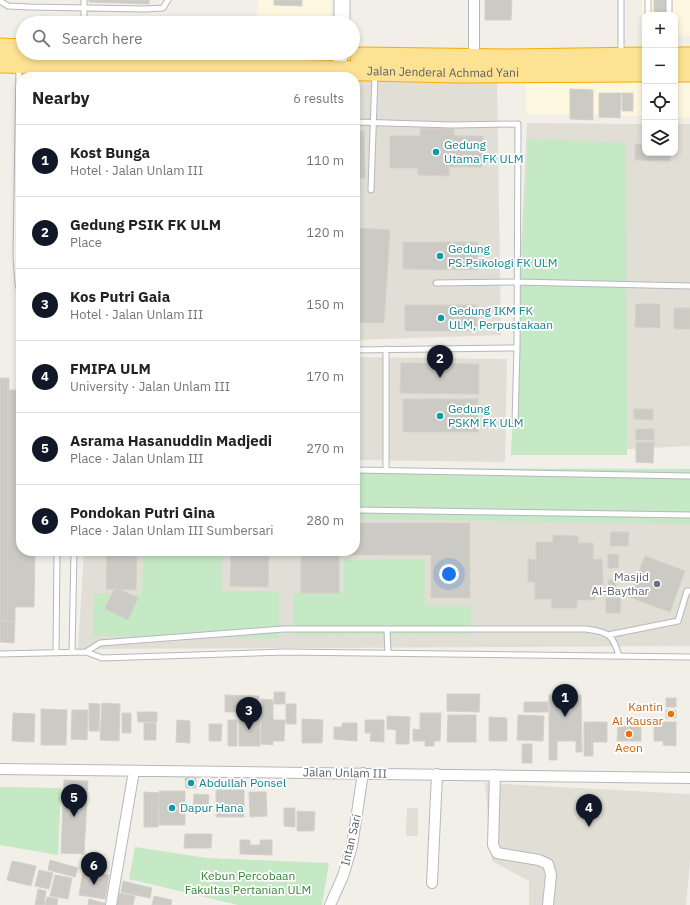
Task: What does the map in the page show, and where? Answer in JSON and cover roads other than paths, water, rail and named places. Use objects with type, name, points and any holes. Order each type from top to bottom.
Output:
[{"type":"highway","name":"Jalan Jenderal Achmad Yani","points":[[0,48],[16,57]]},
{"type":"highway","name":"Jalan Jenderal Achmad Yani","points":[[360,56],[509,66],[642,72]]},
{"type":"highway","name":"Jalan Jenderal Achmad Yani","points":[[509,66],[621,57],[642,57]]},
{"type":"highway","points":[[678,57],[690,57]]},
{"type":"highway","name":"Jalan Jenderal Achmad Yani","points":[[0,62],[148,69],[240,71],[374,70],[463,63]]},
{"type":"highway","points":[[678,72],[690,72]]},
{"type":"street","points":[[342,0],[342,16]]},
{"type":"street","points":[[463,63],[474,0]]},
{"type":"street","name":"Jalan Unlam III","points":[[0,769],[690,778]]},
{"type":"street","points":[[111,905],[134,771]]},
{"type":"street","name":"Intan Sari","points":[[330,905],[352,846],[363,773]]},
{"type":"street","points":[[432,883],[437,774]]},
{"type":"street","points":[[495,775],[493,845],[497,853],[539,860],[548,864],[551,875],[548,905]]},
{"type":"lane","points":[[84,0],[84,16]]},
{"type":"lane","points":[[0,1],[8,6],[84,7],[145,10],[163,8],[168,0]]},
{"type":"lane","points":[[621,0],[621,57]]},
{"type":"lane","points":[[648,0],[648,12]]},
{"type":"lane","points":[[669,0],[669,12]]},
{"type":"lane","points":[[371,190],[374,123],[374,70]]},
{"type":"lane","points":[[360,122],[518,124],[517,348],[515,422]]},
{"type":"lane","points":[[436,283],[517,282],[690,286]]},
{"type":"lane","points":[[360,350],[517,348]]},
{"type":"lane","points":[[386,349],[386,471]]},
{"type":"lane","points":[[360,470],[690,476]]},
{"type":"lane","points":[[360,510],[690,515]]},
{"type":"lane","points":[[56,653],[57,556]]},
{"type":"lane","points":[[72,652],[74,556]]},
{"type":"lane","points":[[608,635],[678,621],[688,591],[690,591]]},
{"type":"lane","points":[[86,652],[100,643],[115,641],[284,629],[586,629],[604,632],[608,635],[616,646],[619,656]]},
{"type":"lane","points":[[387,630],[388,653]]},
{"type":"lane","points":[[0,654],[86,652],[102,658],[285,652],[690,657]]},
{"type":"place","name":"Gedung Utama FK ULM","points":[[436,152]]},
{"type":"place","name":"Gedung PS.Psikologi FK ULM","points":[[440,256]]},
{"type":"place","name":"Gedung IKM FK ULM, Perpustakaan","points":[[441,318]]},
{"type":"place","name":"Gedung PSIK FK ULM","points":[[440,378]]},
{"type":"place","name":"Gedung PSKM FK ULM","points":[[440,416]]},
{"type":"place","name":"Masjid Al-Baythar","points":[[657,584]]},
{"type":"place","name":"Kantin Al Kausar","points":[[671,714]]},
{"type":"place","name":"Kost Bunga","points":[[565,717]]},
{"type":"place","name":"Kos Putri Gaia","points":[[249,730]]},
{"type":"place","name":"Aeon","points":[[629,734]]},
{"type":"place","name":"Abdullah Ponsel","points":[[191,783]]},
{"type":"place","name":"Dapur Hana","points":[[172,808]]},
{"type":"place","name":"Asrama Hasanuddin Madjedi","points":[[74,817]]},
{"type":"place","name":"FMIPA ULM","points":[[589,827]]},
{"type":"place","name":"Pondokan Putri Gina","points":[[94,885]]},
{"type":"park label","name":"Kebun Percobaan Fakultas Pertanian ULM","points":[[248,883]]}]
